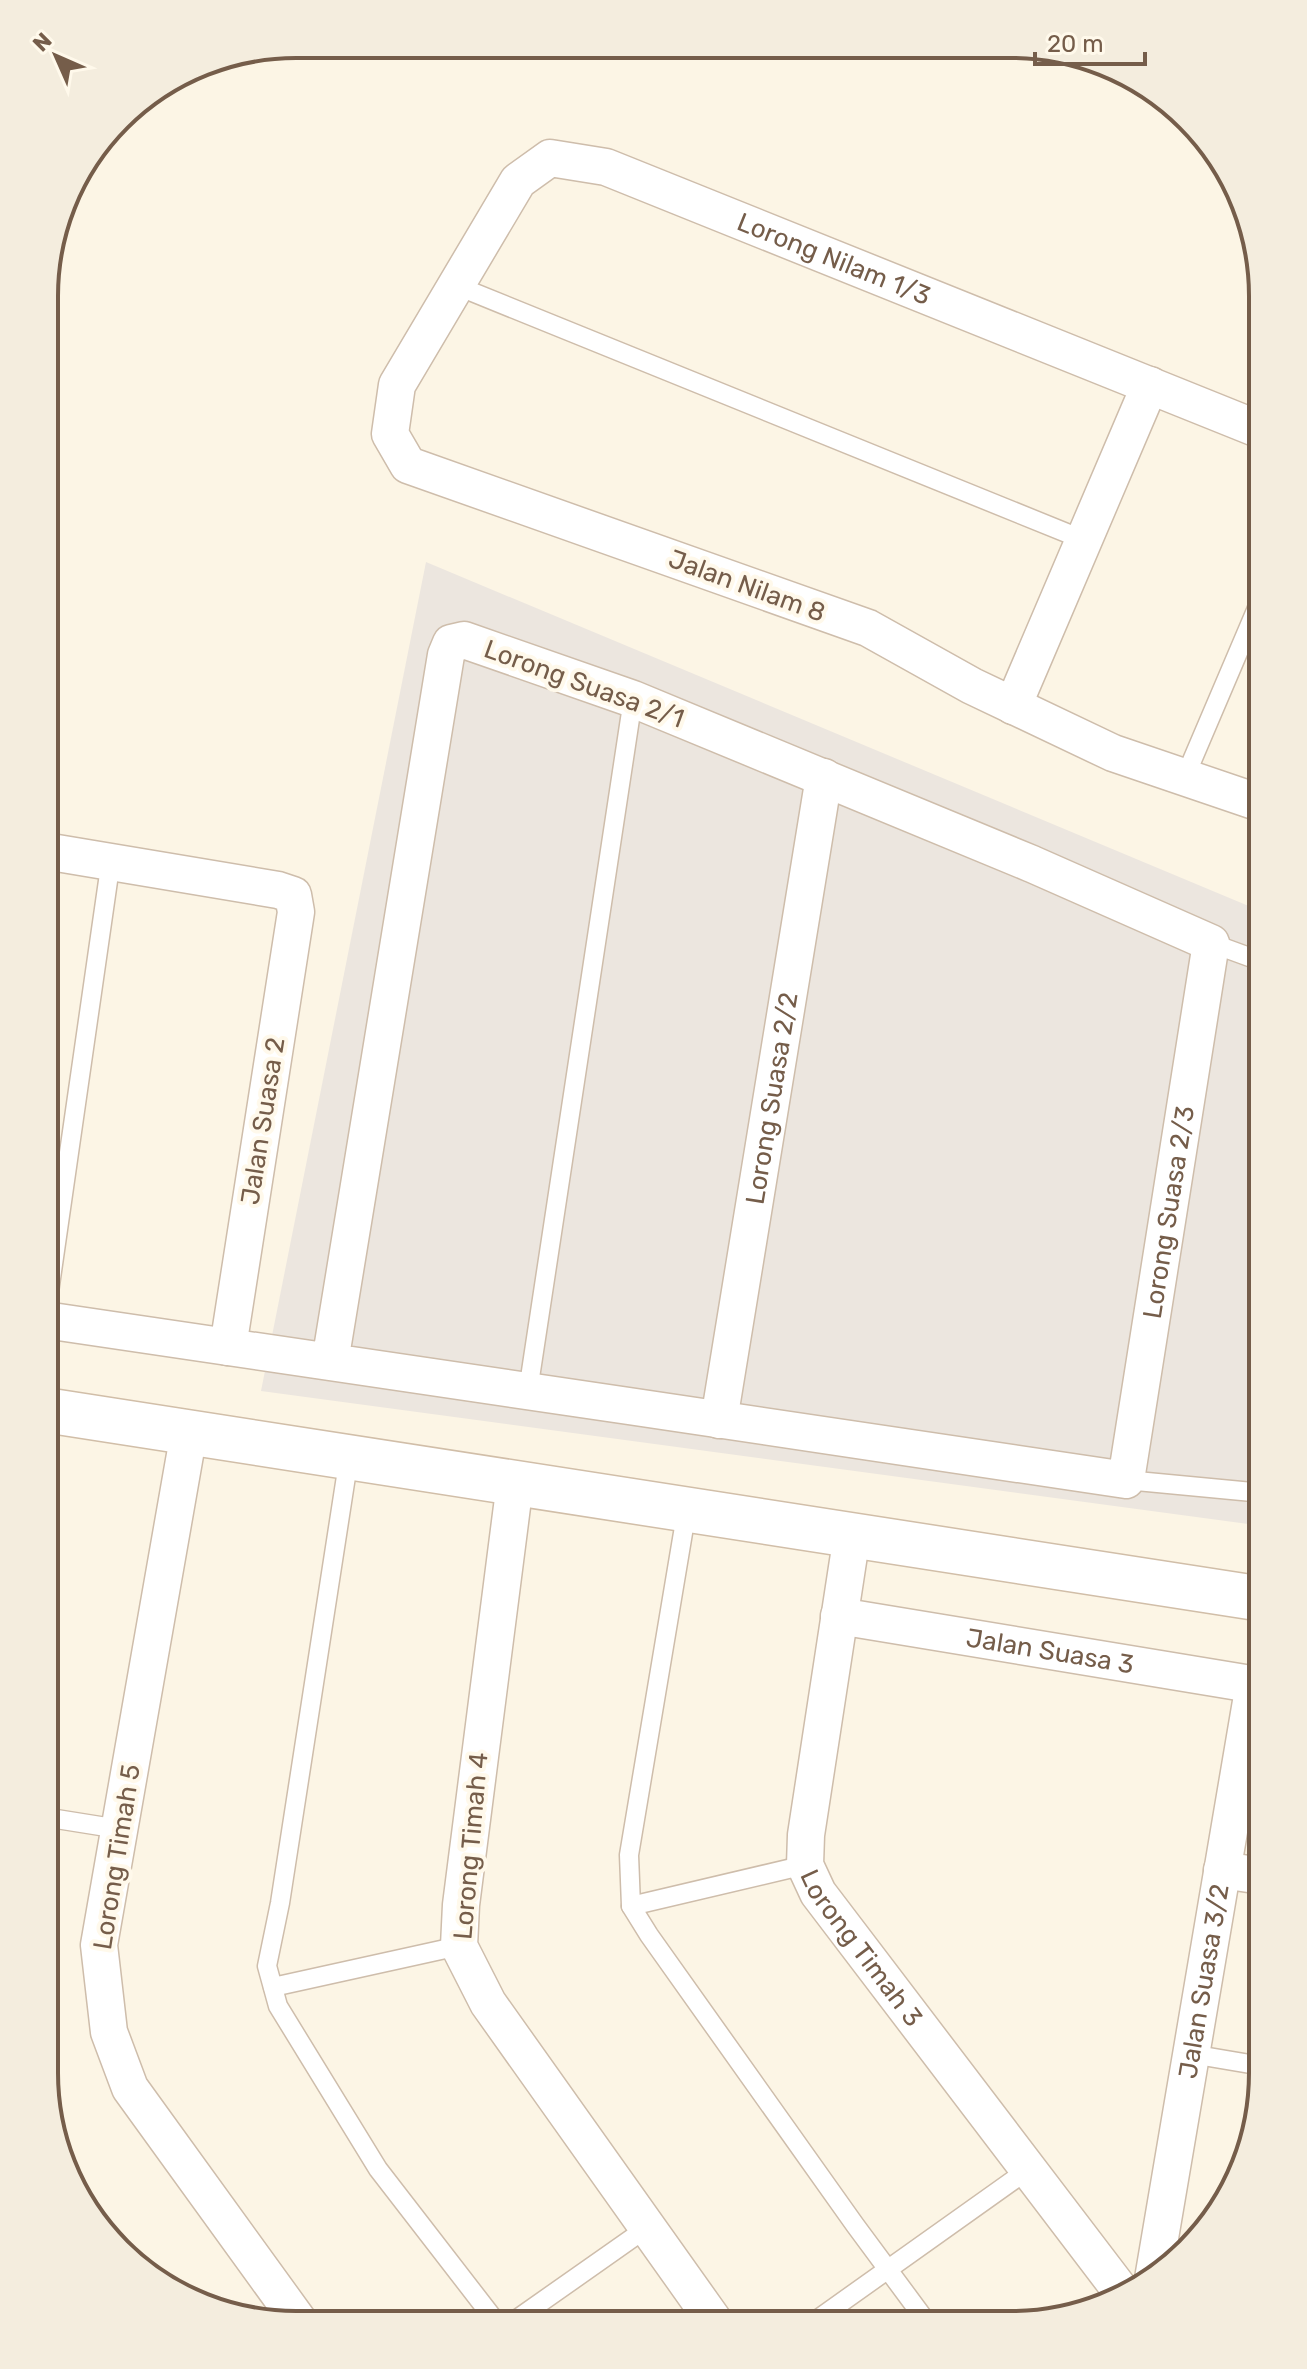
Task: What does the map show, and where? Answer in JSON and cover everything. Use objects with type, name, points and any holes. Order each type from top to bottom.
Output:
[{"type":"street","name":"Lorong Nilam 1/3","points":[[455,285],[518,181],[550,158],[606,167],[1249,425]]},
{"type":"street","name":"Jalan Nilam 8","points":[[455,285],[397,385],[390,434],[408,465],[868,628],[1013,706],[1113,753],[1249,799]]},
{"type":"street","points":[[1013,706],[1150,385]]},
{"type":"street","name":"Lorong Suasa 2/1","points":[[330,1362],[446,655],[451,643],[464,640],[633,699],[824,777],[1211,943]]},
{"type":"street","name":"Lorong Suasa 2/2","points":[[719,1420],[824,777]]},
{"type":"street","points":[[58,853],[111,860]]},
{"type":"street","name":"Jalan Suasa 2","points":[[111,860],[293,895],[296,912],[228,1347]]},
{"type":"street","name":"Lorong Suasa 2/3","points":[[1126,1480],[1211,943]]},
{"type":"street","points":[[58,1322],[1126,1480]]},
{"type":"street","points":[[58,1412],[1248,1597]]},
{"type":"street","name":"Lorong Timah 5","points":[[189,1432],[99,1945],[109,2032],[130,2088],[291,2311]]},
{"type":"street","name":"Lorong Timah 4","points":[[515,1483],[466,1850],[459,1946],[488,2003],[707,2311]]},
{"type":"street","name":"Lorong Timah 3","points":[[852,1535],[806,1835],[805,1865],[818,1893],[1117,2286]]},
{"type":"street","name":"Jalan Suasa 3","points":[[839,1616],[1248,1683]]},
{"type":"street","name":"Jalan Suasa 3/2","points":[[1156,2262],[1222,1870],[1248,1735]]},
{"type":"street","points":[[1222,1870],[1248,1874]]},
{"type":"lane","points":[[455,285],[1084,540]]},
{"type":"lane","points":[[1185,777],[1249,627]]},
{"type":"lane","points":[[528,1391],[633,699]]},
{"type":"lane","points":[[58,1229],[111,860]]},
{"type":"lane","points":[[1211,943],[1249,957]]},
{"type":"lane","points":[[349,1457],[280,1903],[267,1966],[278,2006],[378,2169],[488,2311]]},
{"type":"lane","points":[[1126,1480],[1248,1492]]},
{"type":"lane","points":[[687,1509],[629,1855],[631,1906],[919,2311]]},
{"type":"lane","points":[[58,1819],[119,1829]]},
{"type":"lane","points":[[631,1906],[805,1865]]},
{"type":"lane","points":[[273,1987],[459,1946]]},
{"type":"lane","points":[[1191,2054],[1248,2064]]},
{"type":"lane","points":[[829,2311],[1029,2169]]},
{"type":"lane","points":[[528,2311],[648,2227]]},
{"type":"shaded area","points":[[426,562],[1249,906],[1248,1524],[261,1391]]}]
